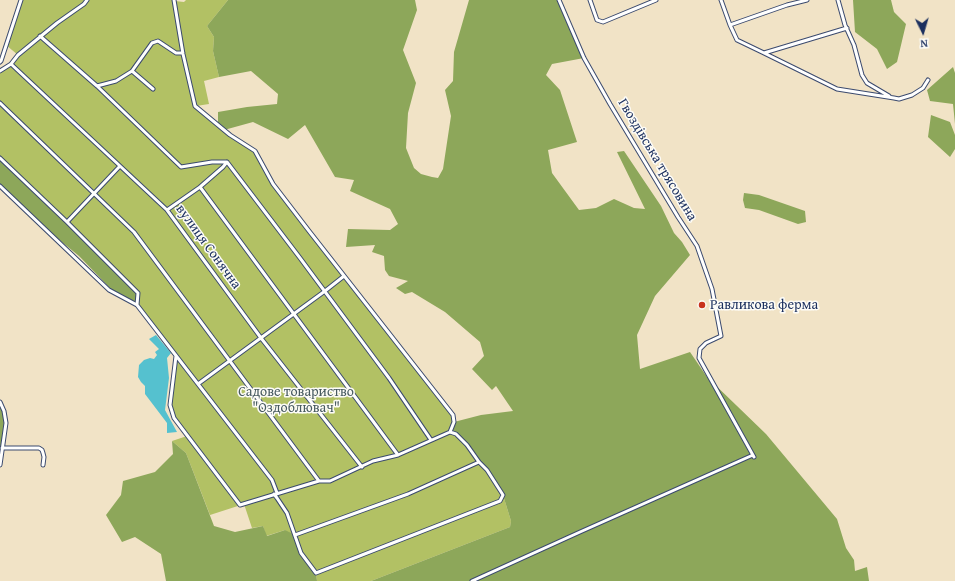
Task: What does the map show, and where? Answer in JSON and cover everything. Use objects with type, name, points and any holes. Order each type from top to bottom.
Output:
[{"type":"street","points":[[0,62],[21,0]]},
{"type":"street","points":[[0,70],[12,64],[18,55],[40,36],[84,4],[87,0]]},
{"type":"street","points":[[174,0],[183,53],[196,106],[230,135],[255,151],[273,184],[453,415],[454,422],[450,432]]},
{"type":"street","name":"Гвоздівська трясовина","points":[[472,581],[753,456],[699,358],[700,349],[706,343],[721,336],[712,289],[697,246],[610,104],[584,58],[559,0]]},
{"type":"street","points":[[590,0],[597,20],[603,22],[656,0]]},
{"type":"street","points":[[721,0],[737,40],[836,89],[899,99],[912,95],[923,88],[928,80]]},
{"type":"street","points":[[730,25],[807,0]]},
{"type":"street","points":[[838,0],[854,45],[862,75],[867,83],[894,98]]},
{"type":"street","points":[[764,53],[847,28]]},
{"type":"street","points":[[40,36],[97,86],[181,167],[212,162],[227,162]]},
{"type":"street","points":[[97,86],[116,81],[132,71],[152,43],[158,41],[176,53],[183,53]]},
{"type":"street","name":"вулиця Сонячна","points":[[12,64],[167,210],[261,338],[362,467]]},
{"type":"street","points":[[132,71],[153,89]]},
{"type":"street","points":[[0,103],[134,232],[319,480]]},
{"type":"street","points":[[0,158],[138,293],[137,305]]},
{"type":"street","points":[[167,210],[200,187],[227,162]]},
{"type":"street","points":[[227,162],[325,291],[389,378],[432,440]]},
{"type":"street","points":[[67,222],[120,166]]},
{"type":"street","points":[[0,186],[110,290],[137,305],[272,480],[275,493],[287,513],[301,553],[316,573],[500,501],[503,495],[487,470],[479,462],[467,445],[456,434],[450,432],[398,455],[373,461],[330,481],[319,480],[275,493],[240,505],[174,418],[170,405],[176,356]]},
{"type":"street","points":[[200,187],[398,455]]},
{"type":"street","points":[[198,384],[344,276]]},
{"type":"street","points":[[0,402],[5,417],[5,429],[0,465]]},
{"type":"street","points":[[2,448],[39,448],[44,453],[43,465]]},
{"type":"street","points":[[295,535],[408,494],[479,462]]},
{"type":"green space","name":"Садове товариство \"Оздоблювач\"","points":[[21,0],[174,0],[184,2],[186,0],[228,0],[207,26],[214,37],[213,51],[219,77],[204,81],[209,104],[196,106],[224,130],[255,151],[273,184],[453,415],[456,434],[487,470],[503,495],[511,521],[510,527],[371,581],[317,581],[316,573],[285,530],[266,536],[263,526],[252,528],[244,504],[210,515],[186,453],[172,441],[187,436],[174,418],[170,405],[176,356],[137,305],[0,158],[0,71],[11,64],[18,55],[6,45]]},
{"type":"green space","points":[[228,0],[415,0],[417,10],[403,50],[416,83],[408,113],[406,148],[414,168],[421,174],[438,178],[443,169],[451,116],[445,90],[453,81],[454,52],[469,0],[559,0],[584,58],[552,64],[546,75],[560,90],[577,142],[548,150],[552,173],[579,210],[596,208],[614,199],[634,208],[645,209],[617,152],[624,151],[661,206],[674,233],[690,255],[655,296],[637,335],[640,369],[690,352],[707,377],[766,434],[837,519],[846,548],[854,560],[855,571],[867,567],[869,581],[371,581],[510,527],[511,521],[503,495],[487,470],[467,445],[456,434],[450,432],[454,422],[481,415],[513,411],[496,386],[492,390],[472,369],[484,356],[480,342],[445,312],[412,292],[405,294],[396,288],[408,281],[389,276],[385,270],[384,256],[372,252],[375,245],[346,247],[348,229],[390,230],[398,224],[390,209],[350,191],[354,180],[335,177],[305,125],[288,139],[253,122],[224,130],[218,125],[218,112],[277,104],[278,94],[251,71],[219,77],[213,51],[214,37],[207,26]]},
{"type":"green space","points":[[853,0],[891,0],[894,12],[906,24],[897,62],[887,69],[877,49],[855,32]]},
{"type":"green space","points":[[953,67],[955,73],[955,124],[953,104],[930,101],[927,90]]},
{"type":"green space","points":[[931,115],[950,122],[955,135],[955,149],[950,157],[928,137]]},
{"type":"green space","points":[[0,158],[138,293],[137,305],[129,303],[110,288],[79,256],[46,229],[0,186]]},
{"type":"green space","points":[[744,193],[759,195],[805,211],[806,222],[798,224],[759,210],[745,208],[743,200]]},
{"type":"green space","points":[[0,402],[5,417],[0,465]]},
{"type":"green space","points":[[172,441],[186,453],[214,526],[235,532],[263,526],[267,536],[285,530],[295,535],[301,553],[316,573],[317,581],[166,581],[161,554],[135,537],[122,542],[106,515],[121,495],[123,481],[155,472],[173,454]]},
{"type":"water","points":[[156,335],[171,353],[167,358],[169,378],[165,410],[177,432],[167,433],[167,423],[145,394],[145,386],[138,377],[139,365],[144,360],[150,358],[154,359],[157,355],[155,352],[159,349],[149,339]]},
{"type":"place","name":"Равликова ферма","points":[[702,305]]}]
